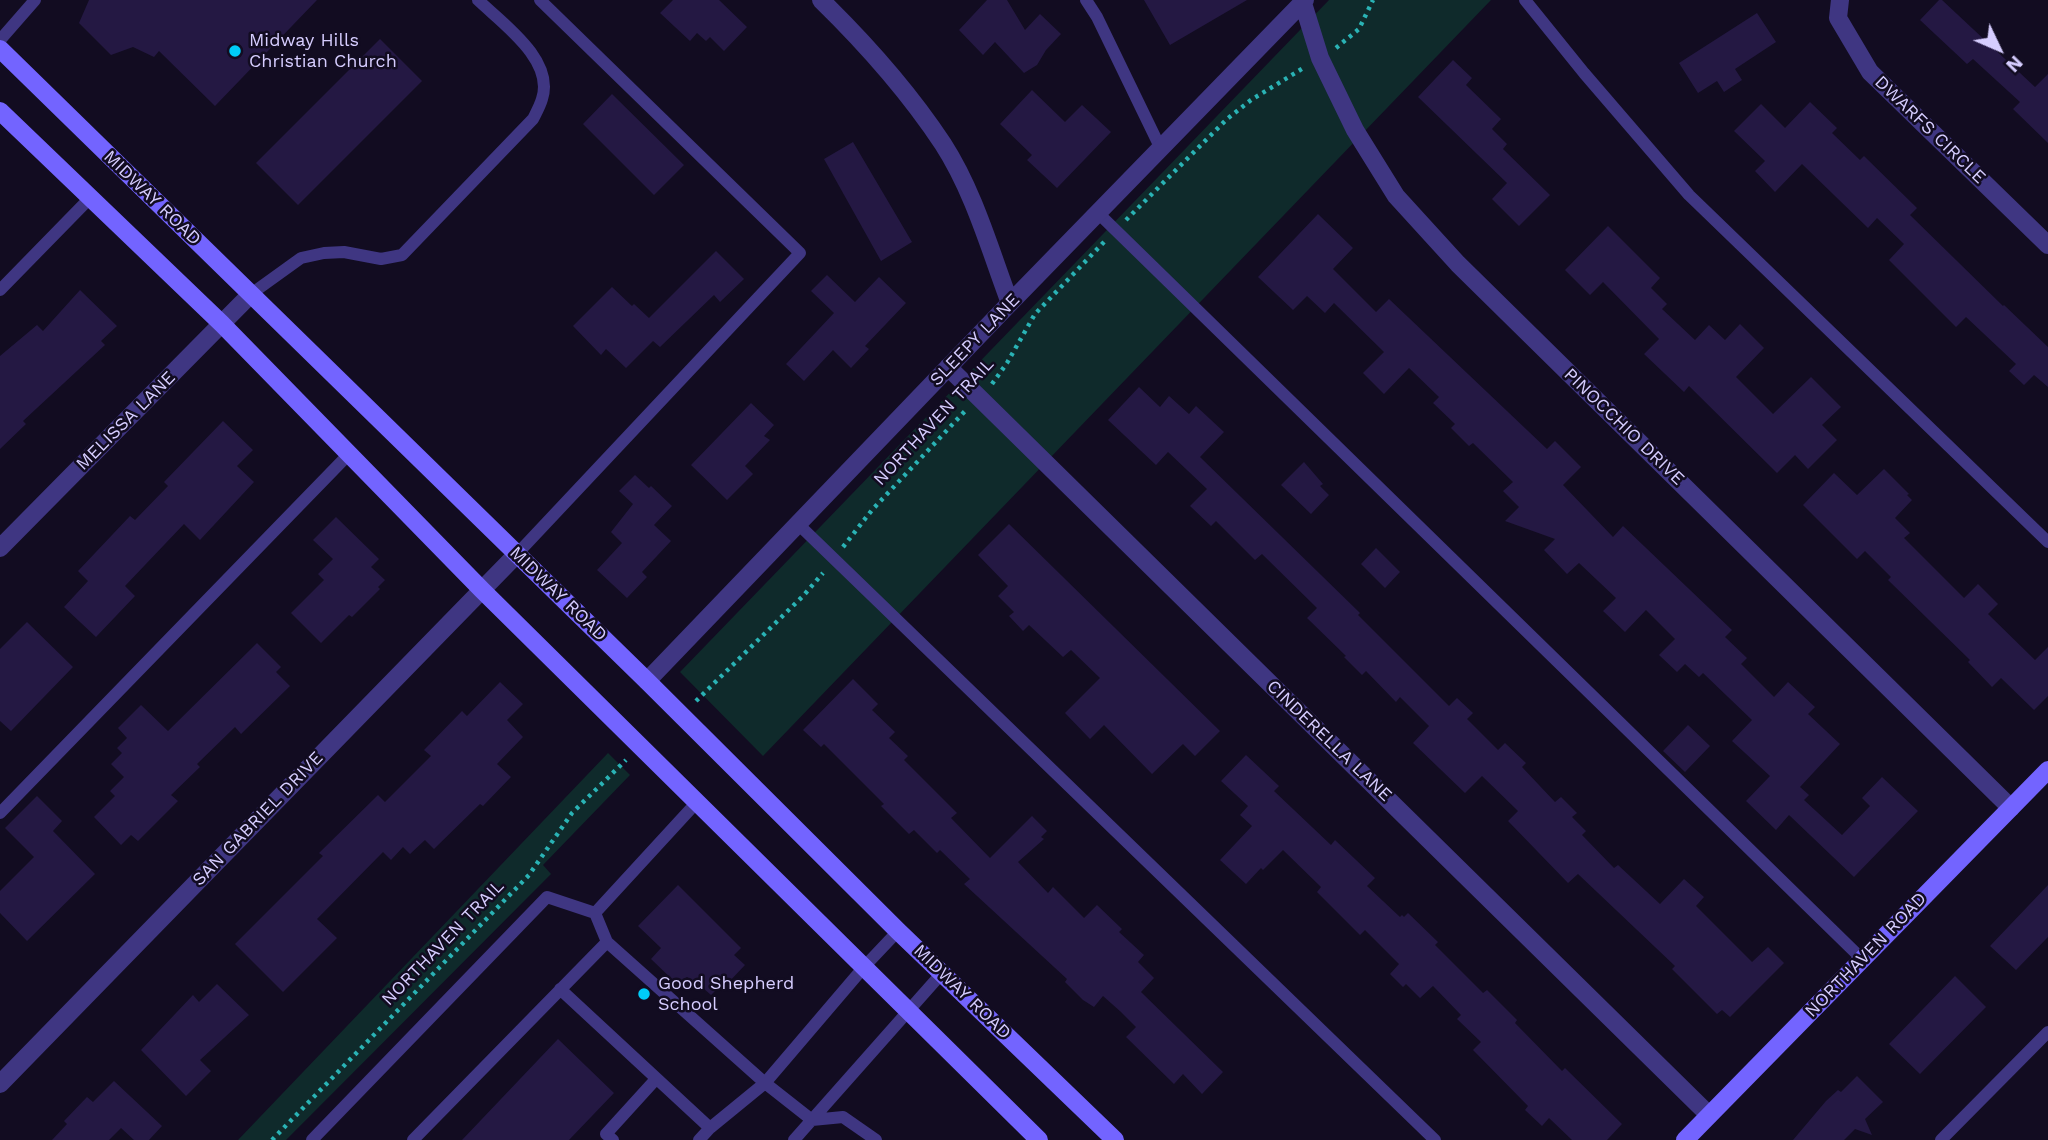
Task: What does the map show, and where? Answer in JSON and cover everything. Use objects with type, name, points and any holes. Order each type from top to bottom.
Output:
[{"type":"main road","name":"MIDWAY ROAD","points":[[0,49],[647,681],[898,931],[1115,1140]]},
{"type":"main road","points":[[0,111],[222,324],[482,590],[1039,1140]]},
{"type":"main road","name":"NORTHAVEN ROAD","points":[[1685,1140],[2048,770]]},
{"type":"street","points":[[821,0],[854,32],[899,84],[944,145],[973,202],[1010,303]]},
{"type":"street","name":"DWARFS CIRCLE","points":[[1840,0],[1838,18],[1870,72],[2048,244]]},
{"type":"street","name":"SLEEPY LANE","points":[[647,681],[1303,1]]},
{"type":"street","name":"PINOCCHIO DRIVE","points":[[1303,1],[1320,58],[1355,130],[1396,196],[1458,264],[2011,808]]},
{"type":"street","name":"MELISSA LANE","points":[[0,548],[251,294]]},
{"type":"street","name":"CINDERELLA LANE","points":[[948,367],[1709,1115]]},
{"type":"street","name":"SAN GABRIEL DRIVE","points":[[0,1084],[517,554]]},
{"type":"lane","points":[[0,40],[35,0]]},
{"type":"lane","points":[[251,294],[300,258],[344,252],[381,260],[402,255],[533,119],[543,96],[542,73],[534,54],[478,0]]},
{"type":"lane","points":[[517,554],[800,253],[540,0]]},
{"type":"lane","points":[[1086,0],[1097,17],[1160,147]]},
{"type":"lane","points":[[1525,0],[1689,195],[2048,542]]},
{"type":"lane","points":[[0,290],[90,198]]},
{"type":"lane","points":[[1097,212],[1862,959]]},
{"type":"lane","points":[[0,813],[349,454]]},
{"type":"lane","points":[[798,524],[1435,1140]]},
{"type":"lane","points":[[594,913],[697,802]]},
{"type":"lane","points":[[312,1140],[547,897],[594,913],[607,942],[765,1083],[812,1120],[843,1117],[876,1140]]},
{"type":"lane","points":[[699,1140],[765,1083],[898,931]]},
{"type":"lane","points":[[413,1140],[607,942]]},
{"type":"lane","points":[[793,1140],[942,973]]},
{"type":"lane","points":[[560,989],[710,1128]]},
{"type":"lane","points":[[1941,1140],[2048,1032]]},
{"type":"lane","points":[[613,1140],[606,1134],[656,1079]]},
{"type":"path","name":"NORTHAVEN TRAIL","points":[[698,699],[804,595],[872,510],[1007,363],[1035,314],[1115,231],[1227,119],[1251,100],[1339,46],[1359,29],[1373,0]]},
{"type":"path","name":"NORTHAVEN TRAIL","points":[[272,1140],[529,875],[572,813],[626,759]]},
{"type":"green space","points":[[1329,0],[1491,0],[763,756],[680,672]]},
{"type":"green space","points":[[608,753],[630,775],[543,865],[551,874],[286,1140],[238,1140]]},
{"type":"building","name":"Midway Hills Christian Church","points":[[89,0],[317,0],[215,106],[159,51],[154,57],[133,47],[111,55],[79,23]]},
{"type":"building","points":[[673,0],[719,0],[747,27],[724,51],[710,37],[706,41],[697,33],[690,41],[660,13]]},
{"type":"building","points":[[987,0],[1007,0],[1025,30],[1040,14],[1061,34],[1037,65],[1024,73],[995,42],[983,55],[959,30]]},
{"type":"building","points":[[1144,0],[1247,0],[1170,45]]},
{"type":"building","points":[[1939,0],[2035,87],[2048,74],[2048,143],[2013,109],[2020,102],[1973,59],[1967,64],[1920,20]]},
{"type":"building","points":[[1757,13],[1776,42],[1735,69],[1742,80],[1724,92],[1717,81],[1698,93],[1679,63]]},
{"type":"building","points":[[380,39],[422,81],[298,205],[256,163]]},
{"type":"building","points":[[1453,60],[1472,78],[1466,85],[1501,119],[1492,129],[1507,144],[1503,149],[1550,195],[1519,226],[1492,199],[1507,183],[1418,97]]},
{"type":"building","points":[[1032,90],[1065,122],[1082,105],[1111,132],[1057,188],[1027,160],[1032,155],[1000,124]]},
{"type":"building","points":[[612,94],[684,165],[654,195],[583,124]]},
{"type":"building","points":[[1810,102],[1837,128],[1832,133],[1860,160],[1864,156],[1917,208],[1910,215],[2048,347],[2048,387],[2034,375],[2024,385],[2009,371],[2016,364],[1966,317],[1956,327],[1889,260],[1904,244],[1877,218],[1868,228],[1802,164],[1775,192],[1755,171],[1765,161],[1734,131],[1761,104],[1785,128]]},
{"type":"building","points":[[853,142],[912,242],[881,261],[824,159]]},
{"type":"building","points":[[1318,214],[1353,248],[1333,269],[1376,312],[1389,299],[1547,449],[1555,441],[1581,467],[1563,485],[1613,537],[1623,526],[1732,630],[1725,637],[1747,658],[1741,664],[1774,697],[1788,682],[1815,707],[1808,714],[1840,744],[1800,787],[1809,795],[1804,800],[1842,835],[1870,806],[1862,798],[1882,777],[1918,811],[1854,877],[1789,815],[1776,830],[1746,801],[1770,776],[1732,741],[1752,720],[1703,673],[1699,677],[1685,664],[1677,672],[1659,655],[1675,639],[1646,610],[1625,632],[1603,611],[1616,598],[1579,563],[1567,574],[1544,550],[1555,539],[1505,521],[1519,507],[1503,491],[1513,482],[1473,443],[1469,446],[1451,428],[1455,424],[1433,403],[1439,397],[1409,368],[1384,394],[1363,373],[1384,352],[1334,303],[1325,313],[1307,296],[1293,310],[1258,277]]},
{"type":"building","points":[[1608,226],[1660,278],[1651,288],[1667,304],[1662,309],[1695,340],[1709,325],[1725,340],[1740,324],[1764,348],[1736,377],[1773,414],[1811,377],[1841,407],[1822,425],[1837,440],[1808,469],[1795,455],[1777,473],[1689,386],[1684,392],[1644,354],[1659,339],[1603,282],[1590,295],[1565,270]]},
{"type":"building","points":[[716,251],[744,279],[720,302],[714,295],[660,347],[653,341],[626,368],[606,349],[601,355],[573,326],[612,287],[649,318]]},
{"type":"building","points":[[827,275],[855,302],[879,277],[906,303],[865,346],[869,349],[851,368],[833,350],[804,381],[786,364],[834,313],[811,291]]},
{"type":"building","points":[[80,290],[117,326],[101,341],[105,345],[23,421],[26,424],[0,449],[0,356],[37,325],[43,331]]},
{"type":"building","points":[[1139,387],[1160,407],[1169,396],[1189,414],[1196,406],[1224,432],[1200,457],[1360,613],[1358,615],[1449,706],[1457,698],[1473,713],[1467,719],[1498,750],[1505,743],[1526,763],[1522,767],[1555,802],[1561,797],[1577,813],[1572,817],[1586,831],[1582,835],[1614,868],[1618,865],[1660,904],[1684,879],[1704,897],[1696,906],[1752,962],[1768,947],[1784,963],[1730,1017],[1722,1010],[1717,1014],[1672,969],[1675,966],[1578,874],[1568,883],[1508,821],[1518,811],[1482,776],[1465,793],[1413,743],[1429,726],[1400,697],[1396,702],[1366,671],[1362,675],[1307,618],[1317,608],[1262,554],[1255,560],[1216,521],[1211,526],[1190,506],[1207,489],[1168,452],[1156,465],[1108,420]]},
{"type":"building","points":[[751,403],[774,425],[764,436],[770,440],[745,466],[753,474],[727,500],[691,465]]},
{"type":"building","points":[[223,421],[253,450],[237,466],[254,482],[200,540],[184,524],[125,586],[135,596],[96,637],[64,607],[88,581],[78,571],[130,516],[135,520],[168,486],[164,482]]},
{"type":"building","points":[[1304,462],[1329,495],[1311,514],[1281,485]]},
{"type":"building","points":[[1884,469],[1912,500],[1895,518],[1910,533],[1904,538],[1964,598],[1978,584],[1998,604],[1988,614],[2035,660],[2048,647],[2048,696],[2034,710],[2001,678],[1992,687],[1968,662],[1970,660],[1888,580],[1891,577],[1865,551],[1857,559],[1803,505],[1834,473],[1857,495]]},
{"type":"building","points":[[635,475],[672,506],[654,525],[671,541],[642,572],[647,577],[627,598],[597,570],[622,543],[611,532],[633,504],[619,491]]},
{"type":"building","points":[[336,517],[379,559],[371,567],[385,580],[378,587],[380,589],[352,617],[349,615],[321,643],[291,613],[324,580],[318,574],[333,559],[313,540]]},
{"type":"building","points":[[1009,524],[1220,731],[1195,756],[1183,744],[1152,774],[1104,725],[1090,739],[1065,713],[1100,678],[1071,650],[1063,657],[1029,625],[1023,631],[1009,616],[1014,612],[998,596],[1008,586],[978,555]]},
{"type":"building","points":[[1376,548],[1400,572],[1385,588],[1361,564]]},
{"type":"building","points":[[27,622],[73,667],[11,731],[0,721],[0,649]]},
{"type":"building","points":[[257,643],[281,667],[276,672],[290,686],[241,734],[235,727],[197,764],[200,767],[171,795],[178,801],[138,841],[131,835],[121,845],[94,817],[115,796],[110,791],[124,777],[111,764],[122,753],[117,748],[127,738],[118,728],[141,705],[168,731]]},
{"type":"building","points":[[853,679],[878,704],[872,710],[895,732],[889,738],[908,756],[904,760],[957,813],[951,818],[990,858],[1032,816],[1047,831],[1041,837],[1044,839],[1018,862],[1048,893],[1053,887],[1084,918],[1097,905],[1122,929],[1119,932],[1144,955],[1138,962],[1154,978],[1141,992],[1223,1072],[1202,1094],[1183,1074],[1174,1084],[1126,1037],[1136,1027],[1121,1012],[1103,996],[1094,1007],[1083,1000],[1065,982],[1067,979],[964,884],[970,879],[940,850],[937,853],[914,830],[909,834],[881,806],[884,804],[824,744],[821,747],[803,730]]},
{"type":"building","points":[[500,682],[523,704],[507,720],[523,737],[497,764],[511,777],[434,849],[425,840],[410,854],[403,847],[391,860],[383,852],[317,919],[337,938],[283,992],[235,944],[323,856],[319,853],[378,795],[385,802],[431,756],[424,750],[462,711],[467,716]]},
{"type":"building","points":[[1688,725],[1710,746],[1685,772],[1663,751]]},
{"type":"building","points":[[1246,755],[1279,786],[1274,791],[1331,845],[1335,840],[1375,878],[1367,886],[1400,917],[1408,913],[1438,942],[1435,945],[1483,993],[1487,990],[1517,1020],[1515,1023],[1562,1071],[1565,1068],[1622,1124],[1607,1140],[1572,1140],[1549,1118],[1542,1126],[1525,1110],[1528,1106],[1473,1050],[1481,1042],[1457,1019],[1461,1015],[1433,986],[1420,998],[1406,984],[1403,987],[1390,974],[1399,964],[1365,930],[1360,935],[1317,892],[1321,887],[1283,850],[1246,884],[1220,860],[1252,826],[1240,815],[1248,806],[1221,781]]},
{"type":"building","points":[[37,796],[62,821],[53,831],[95,874],[27,941],[0,913],[0,891],[34,857],[5,828]]},
{"type":"building","points":[[678,885],[741,948],[734,955],[745,965],[727,984],[725,981],[711,995],[687,977],[678,985],[651,959],[661,948],[638,926]]},
{"type":"building","points":[[2048,885],[2048,937],[2016,970],[1990,946]]},
{"type":"building","points":[[1955,976],[1986,1007],[1920,1074],[1889,1044]]},
{"type":"building","points":[[217,984],[249,1015],[200,1060],[211,1071],[186,1096],[141,1050],[193,995],[199,1002]]},
{"type":"building","points":[[558,1039],[614,1093],[569,1140],[462,1140]]},
{"type":"building","points":[[1857,1076],[1883,1102],[1865,1119],[1872,1135],[1855,1129],[1844,1140],[1793,1140],[1826,1101],[1838,1090],[1841,1092]]},
{"type":"building","points":[[114,1081],[162,1126],[149,1140],[134,1140],[121,1128],[109,1140],[52,1140],[67,1124],[64,1121],[87,1097],[93,1102]]},
{"type":"place","name":"Midway Hills Christian Church","points":[[235,51]]},
{"type":"place","name":"Good Shepherd School","points":[[644,994]]}]
